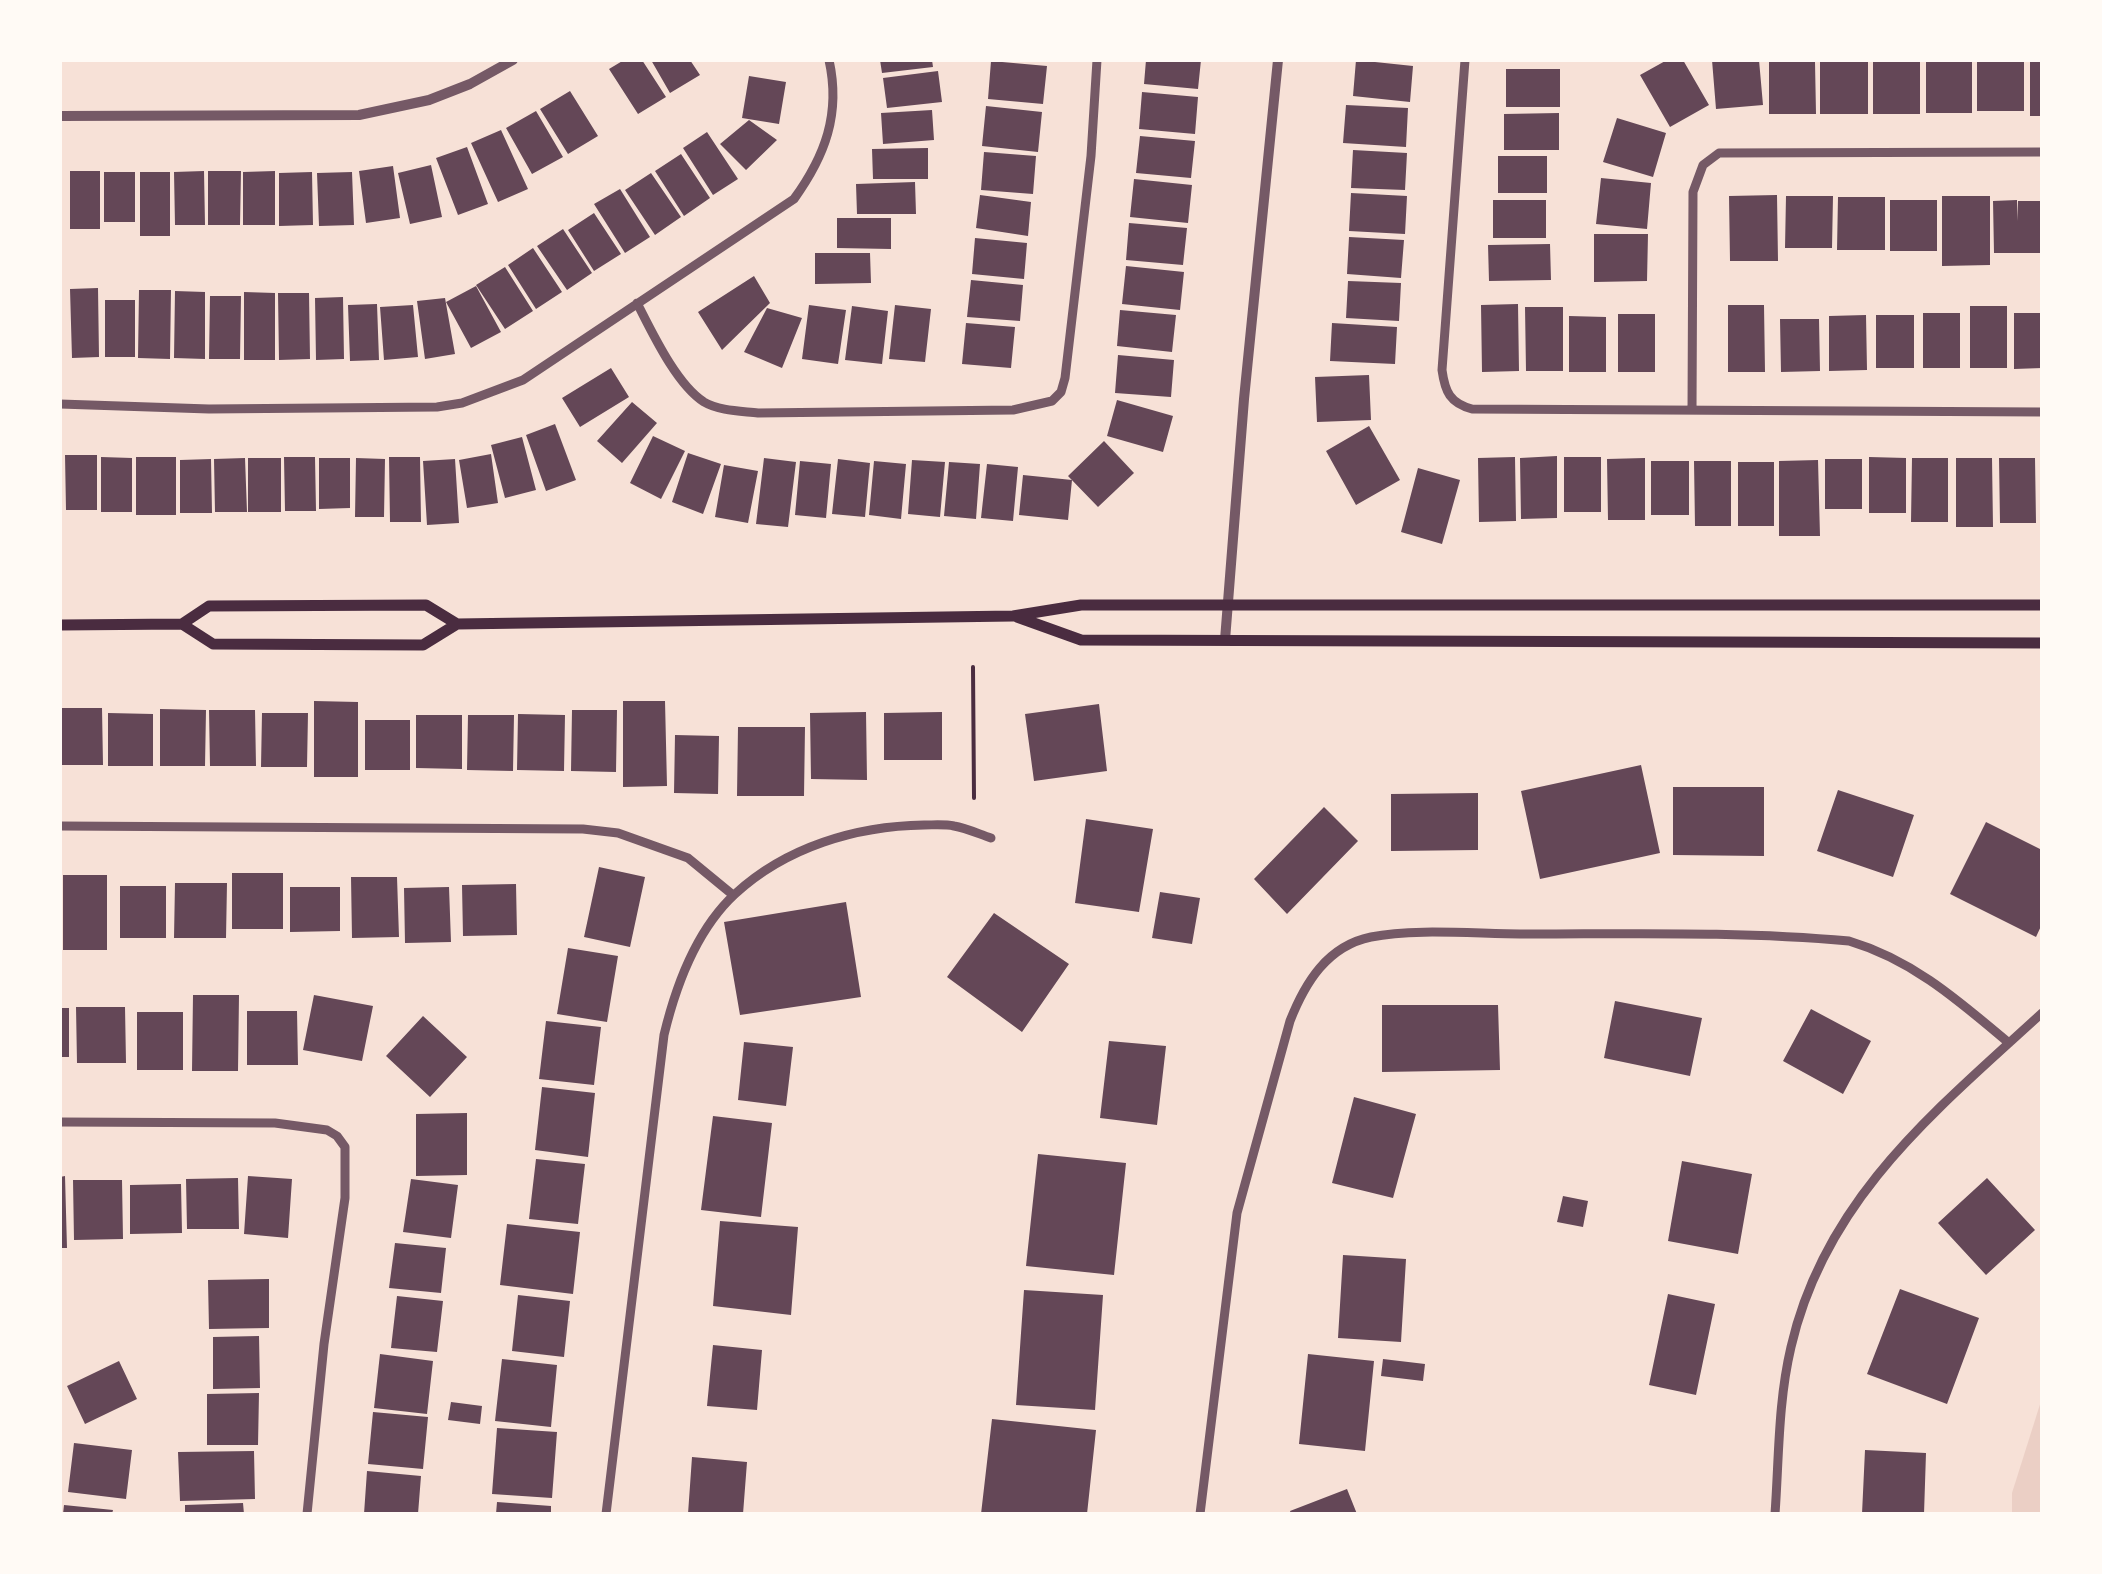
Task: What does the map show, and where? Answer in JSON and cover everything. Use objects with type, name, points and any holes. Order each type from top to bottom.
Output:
[{"type":"main road","points":[[182,624],[213,644],[423,645],[457,624],[1013,616],[1081,605],[2042,605]]},
{"type":"main road","points":[[60,625],[182,624],[209,606],[426,606],[457,624]]},
{"type":"main road","points":[[1013,616],[1081,640],[2042,643]]},
{"type":"street","points":[[60,116],[359,114],[430,100],[513,60]]},
{"type":"street","points":[[60,404],[210,410],[437,408],[523,380],[794,200],[822,154],[830,130],[834,107],[828,60]]},
{"type":"street","points":[[637,303],[686,385],[705,402],[727,409],[758,413],[1013,410],[1052,401],[1061,392],[1068,358],[1098,60]]},
{"type":"street","points":[[1225,640],[1278,60]]},
{"type":"street","points":[[1465,60],[1442,370],[1444,391],[1460,406],[2042,412]]},
{"type":"street","points":[[1692,410],[1693,192],[1703,165],[1719,153],[2042,152]]},
{"type":"street","points":[[606,1514],[664,1035],[674,991],[704,934],[734,895],[768,869],[811,846],[853,832],[891,826],[952,825],[990,838]]},
{"type":"street","points":[[60,826],[584,828],[618,833],[688,858],[734,895]]},
{"type":"street","points":[[1200,1514],[1237,1214],[1290,1020],[1318,967],[1342,950],[1369,937],[1427,934],[1660,934],[1850,940],[1918,970],[2009,1043]]},
{"type":"street","points":[[1776,1514],[1782,1395],[1791,1347],[1818,1266],[1841,1222],[1867,1185],[1916,1130],[2042,1012]]},
{"type":"street","points":[[60,1122],[290,1124],[327,1130],[345,1148],[345,1198],[324,1344],[307,1514]]},
{"type":"path","points":[[974,666],[974,798]]},
{"type":"shaded area","points":[[2042,1398],[2042,1514],[2012,1514],[2012,1493]]},
{"type":"building","points":[[624,60],[642,60],[666,97],[638,114],[609,69]]},
{"type":"building","points":[[651,60],[690,60],[700,75],[670,93]]},
{"type":"building","points":[[880,60],[932,60],[933,67],[882,73]]},
{"type":"building","points":[[1146,60],[1201,60],[1198,89],[1144,84]]},
{"type":"building","points":[[1356,60],[1413,66],[1410,102],[1353,96]]},
{"type":"building","points":[[1667,60],[1683,60],[1709,105],[1670,127],[1640,75]]},
{"type":"building","points":[[1712,60],[1759,60],[1763,105],[1716,109]]},
{"type":"building","points":[[1820,60],[1868,60],[1868,114],[1820,114]]},
{"type":"building","points":[[1977,60],[2024,60],[2024,111],[1977,111]]},
{"type":"building","points":[[2030,60],[2042,60],[2042,116],[2030,116]]},
{"type":"building","points":[[991,61],[1047,66],[1043,104],[988,99]]},
{"type":"building","points":[[1873,61],[1920,61],[1920,114],[1873,114]]},
{"type":"building","points":[[1926,61],[1972,62],[1972,113],[1926,113]]},
{"type":"building","points":[[1769,62],[1815,62],[1816,114],[1769,114]]},
{"type":"building","points":[[1506,69],[1560,69],[1560,107],[1506,107]]},
{"type":"building","points":[[938,71],[942,102],[887,108],[883,78]]},
{"type":"building","points":[[749,76],[786,82],[779,124],[742,118]]},
{"type":"building","points":[[570,91],[598,136],[568,154],[540,109]]},
{"type":"building","points":[[1142,92],[1198,97],[1195,134],[1139,129]]},
{"type":"building","points":[[1346,105],[1408,108],[1406,147],[1343,143]]},
{"type":"building","points":[[986,106],[1042,112],[1038,152],[982,146]]},
{"type":"building","points":[[932,110],[934,140],[883,144],[881,113]]},
{"type":"building","points":[[536,111],[563,157],[532,174],[506,128]]},
{"type":"building","points":[[1559,113],[1559,150],[1504,150],[1504,114]]},
{"type":"building","points":[[1617,118],[1666,133],[1653,177],[1603,162]]},
{"type":"building","points":[[749,120],[777,140],[746,170],[720,144]]},
{"type":"building","points":[[501,130],[528,189],[498,202],[471,143]]},
{"type":"building","points":[[707,132],[738,179],[713,195],[683,148]]},
{"type":"building","points":[[1140,136],[1195,141],[1191,178],[1136,173]]},
{"type":"building","points":[[467,147],[488,204],[458,215],[436,158]]},
{"type":"building","points":[[928,148],[928,179],[873,179],[872,149]]},
{"type":"building","points":[[1353,150],[1407,153],[1405,190],[1351,188]]},
{"type":"building","points":[[984,152],[1036,156],[1033,194],[981,190]]},
{"type":"building","points":[[681,154],[710,198],[684,216],[655,171]]},
{"type":"building","points":[[1498,156],[1547,156],[1547,193],[1498,193]]},
{"type":"building","points":[[431,165],[442,217],[410,224],[398,173]]},
{"type":"building","points":[[393,166],[400,218],[366,223],[359,171]]},
{"type":"building","points":[[70,171],[100,171],[100,229],[70,229]]},
{"type":"building","points":[[204,171],[205,225],[175,225],[174,172]]},
{"type":"building","points":[[208,171],[241,171],[240,225],[208,225]]},
{"type":"building","points":[[275,171],[275,225],[243,225],[243,172]]},
{"type":"building","points":[[104,172],[135,172],[135,222],[104,222]]},
{"type":"building","points":[[140,172],[170,172],[170,236],[140,236]]},
{"type":"building","points":[[312,172],[313,225],[279,226],[279,173]]},
{"type":"building","points":[[352,172],[354,225],[319,226],[317,173]]},
{"type":"building","points":[[651,173],[681,217],[655,235],[625,190]]},
{"type":"building","points":[[1601,178],[1651,183],[1647,229],[1596,224]]},
{"type":"building","points":[[1134,179],[1192,185],[1188,223],[1130,217]]},
{"type":"building","points":[[915,182],[916,214],[857,214],[856,184]]},
{"type":"building","points":[[620,189],[650,237],[625,253],[594,204]]},
{"type":"building","points":[[1351,193],[1407,196],[1405,234],[1349,231]]},
{"type":"building","points":[[980,195],[1031,202],[1028,236],[976,228]]},
{"type":"building","points":[[1777,195],[1778,261],[1730,261],[1729,196]]},
{"type":"building","points":[[1786,196],[1833,196],[1832,248],[1785,248]]},
{"type":"building","points":[[1942,196],[1990,196],[1990,265],[1942,266]]},
{"type":"building","points":[[1838,197],[1885,197],[1885,250],[1837,250]]},
{"type":"building","points":[[1493,200],[1546,200],[1546,238],[1493,238]]},
{"type":"building","points":[[1890,200],[1937,200],[1937,251],[1890,251]]},
{"type":"building","points":[[2017,200],[2017,221],[2018,201],[2041,201],[2041,253],[1994,253],[1993,201]]},
{"type":"building","points":[[594,213],[621,254],[594,271],[568,230]]},
{"type":"building","points":[[837,218],[891,218],[891,249],[837,248]]},
{"type":"building","points":[[1129,223],[1187,228],[1183,265],[1126,260]]},
{"type":"building","points":[[563,229],[592,273],[567,290],[537,246]]},
{"type":"building","points":[[1594,234],[1648,234],[1647,281],[1594,282]]},
{"type":"building","points":[[1349,237],[1404,240],[1401,278],[1347,274]]},
{"type":"building","points":[[975,238],[1027,243],[1024,279],[972,274]]},
{"type":"building","points":[[1550,244],[1551,280],[1489,281],[1488,245]]},
{"type":"building","points":[[533,248],[562,292],[536,309],[508,265]]},
{"type":"building","points":[[815,253],[870,253],[871,283],[815,284]]},
{"type":"building","points":[[1126,266],[1184,272],[1180,310],[1122,304]]},
{"type":"building","points":[[505,267],[533,311],[505,329],[476,285]]},
{"type":"building","points":[[754,276],[770,303],[722,350],[698,312]]},
{"type":"building","points":[[971,280],[1023,285],[1020,321],[967,317]]},
{"type":"building","points":[[1348,281],[1401,283],[1399,321],[1346,318]]},
{"type":"building","points":[[476,286],[501,332],[471,348],[446,302]]},
{"type":"building","points":[[98,288],[99,357],[72,358],[70,289]]},
{"type":"building","points":[[139,290],[171,290],[170,359],[138,358]]},
{"type":"building","points":[[175,291],[205,292],[205,359],[174,358]]},
{"type":"building","points":[[244,292],[275,293],[275,360],[244,360]]},
{"type":"building","points":[[278,293],[309,293],[310,359],[279,360]]},
{"type":"building","points":[[210,296],[241,296],[240,359],[209,359]]},
{"type":"building","points":[[343,297],[344,359],[316,360],[315,298]]},
{"type":"building","points":[[445,298],[455,354],[425,359],[417,301]]},
{"type":"building","points":[[105,300],[135,300],[135,357],[105,357]]},
{"type":"building","points":[[377,304],[379,360],[350,361],[348,305]]},
{"type":"building","points":[[1518,304],[1519,371],[1482,372],[1481,305]]},
{"type":"building","points":[[413,305],[418,357],[384,360],[380,307]]},
{"type":"building","points":[[809,305],[846,310],[838,364],[802,359]]},
{"type":"building","points":[[895,305],[931,309],[925,362],[889,359]]},
{"type":"building","points":[[1728,305],[1764,305],[1765,372],[1728,372]]},
{"type":"building","points":[[852,306],[888,311],[882,364],[845,360]]},
{"type":"building","points":[[1970,306],[2007,306],[2007,368],[1970,368]]},
{"type":"building","points":[[1525,307],[1563,307],[1563,371],[1526,371]]},
{"type":"building","points":[[767,308],[802,318],[782,368],[744,352]]},
{"type":"building","points":[[1120,310],[1176,315],[1172,352],[1117,346]]},
{"type":"building","points":[[1923,313],[1960,313],[1960,368],[1923,368]]},
{"type":"building","points":[[2014,313],[2042,313],[2042,368],[2014,369]]},
{"type":"building","points":[[1618,314],[1655,314],[1655,372],[1618,372]]},
{"type":"building","points":[[1866,315],[1867,370],[1829,371],[1829,316]]},
{"type":"building","points":[[1876,315],[1914,315],[1914,368],[1876,368]]},
{"type":"building","points":[[1569,316],[1606,317],[1606,372],[1569,372]]},
{"type":"building","points":[[1780,319],[1819,319],[1820,371],[1781,372]]},
{"type":"building","points":[[966,323],[1015,327],[1011,368],[962,364]]},
{"type":"building","points":[[1332,323],[1397,327],[1395,364],[1330,361]]},
{"type":"building","points":[[1118,355],[1174,360],[1171,397],[1115,393]]},
{"type":"building","points":[[611,368],[629,397],[580,427],[562,398]]},
{"type":"building","points":[[1369,375],[1371,420],[1317,422],[1315,377]]},
{"type":"building","points":[[1117,400],[1173,416],[1163,452],[1107,436]]},
{"type":"building","points":[[632,402],[657,423],[622,463],[597,441]]},
{"type":"building","points":[[555,424],[576,480],[546,491],[526,435]]},
{"type":"building","points":[[1369,426],[1400,480],[1356,505],[1326,451]]},
{"type":"building","points":[[653,436],[685,451],[661,499],[630,483]]},
{"type":"building","points":[[522,437],[536,490],[505,498],[491,445]]},
{"type":"building","points":[[1104,441],[1134,473],[1098,507],[1068,476]]},
{"type":"building","points":[[688,453],[721,464],[703,514],[672,502]]},
{"type":"building","points":[[491,454],[498,503],[467,508],[459,460]]},
{"type":"building","points":[[65,455],[97,455],[97,510],[66,510]]},
{"type":"building","points":[[1557,456],[1557,518],[1521,519],[1520,458]]},
{"type":"building","points":[[101,457],[132,458],[132,512],[101,512]]},
{"type":"building","points":[[136,457],[176,457],[176,515],[136,515]]},
{"type":"building","points":[[284,457],[315,457],[316,511],[285,511]]},
{"type":"building","points":[[389,457],[420,457],[421,522],[390,522]]},
{"type":"building","points":[[1515,457],[1516,521],[1479,522],[1478,458]]},
{"type":"building","points":[[1564,457],[1601,457],[1601,512],[1564,512]]},
{"type":"building","points":[[1869,457],[1906,458],[1906,513],[1869,513]]},
{"type":"building","points":[[245,458],[247,512],[215,512],[214,459]]},
{"type":"building","points":[[248,458],[281,458],[281,512],[248,512]]},
{"type":"building","points":[[319,458],[350,458],[350,508],[319,509]]},
{"type":"building","points":[[356,458],[385,459],[384,517],[355,517]]},
{"type":"building","points":[[764,458],[796,462],[788,527],[756,524]]},
{"type":"building","points":[[1645,458],[1645,520],[1608,520],[1607,459]]},
{"type":"building","points":[[1912,458],[1948,458],[1948,522],[1911,522]]},
{"type":"building","points":[[1956,458],[1992,458],[1993,527],[1956,527]]},
{"type":"building","points":[[1999,458],[2035,458],[2036,523],[2000,523]]},
{"type":"building","points":[[211,459],[212,513],[180,513],[180,460]]},
{"type":"building","points":[[455,459],[459,523],[427,525],[423,461]]},
{"type":"building","points":[[838,459],[870,463],[865,517],[832,514]]},
{"type":"building","points":[[1825,459],[1862,459],[1862,509],[1825,509]]},
{"type":"building","points":[[912,460],[945,462],[940,517],[908,514]]},
{"type":"building","points":[[1818,460],[1820,536],[1779,536],[1779,461]]},
{"type":"building","points":[[800,461],[831,464],[826,518],[795,515]]},
{"type":"building","points":[[874,461],[906,464],[901,519],[869,515]]},
{"type":"building","points":[[1651,461],[1689,461],[1689,515],[1651,515]]},
{"type":"building","points":[[1694,461],[1731,461],[1731,526],[1695,526]]},
{"type":"building","points":[[949,462],[980,464],[976,519],[944,516]]},
{"type":"building","points":[[1738,462],[1774,462],[1774,526],[1738,526]]},
{"type":"building","points":[[987,464],[1018,467],[1013,521],[981,518]]},
{"type":"building","points":[[724,465],[758,471],[748,523],[715,517]]},
{"type":"building","points":[[1418,468],[1460,480],[1442,544],[1401,532]]},
{"type":"building","points":[[1023,475],[1072,480],[1068,520],[1019,515]]},
{"type":"building","points":[[314,701],[358,702],[358,777],[314,777]]},
{"type":"building","points":[[623,701],[665,701],[667,786],[623,787]]},
{"type":"building","points":[[1099,704],[1107,771],[1034,781],[1025,714]]},
{"type":"building","points":[[60,708],[102,708],[103,765],[60,765]]},
{"type":"building","points":[[160,709],[206,710],[205,766],[160,766]]},
{"type":"building","points":[[209,710],[255,710],[256,766],[210,766]]},
{"type":"building","points":[[572,710],[617,710],[616,772],[571,771]]},
{"type":"building","points":[[866,712],[867,780],[811,779],[810,713]]},
{"type":"building","points":[[942,712],[942,760],[884,760],[884,713]]},
{"type":"building","points":[[108,713],[153,714],[153,766],[108,766]]},
{"type":"building","points":[[262,713],[308,713],[307,767],[261,767]]},
{"type":"building","points":[[518,714],[565,715],[564,771],[517,770]]},
{"type":"building","points":[[416,715],[462,715],[462,769],[416,768]]},
{"type":"building","points":[[468,715],[514,715],[513,771],[467,770]]},
{"type":"building","points":[[365,720],[410,720],[410,770],[365,770]]},
{"type":"building","points":[[738,727],[805,727],[804,796],[737,796]]},
{"type":"building","points":[[675,735],[719,736],[718,794],[674,793]]},
{"type":"building","points":[[1641,765],[1660,853],[1540,879],[1521,791]]},
{"type":"building","points":[[1673,787],[1764,787],[1764,856],[1673,855]]},
{"type":"building","points":[[1838,790],[1914,815],[1893,877],[1817,851]]},
{"type":"building","points":[[1478,793],[1478,850],[1391,851],[1391,794]]},
{"type":"building","points":[[1324,807],[1358,841],[1287,914],[1254,879]]},
{"type":"building","points":[[1086,819],[1153,829],[1139,912],[1075,903]]},
{"type":"building","points":[[1986,822],[2042,850],[2042,924],[2036,937],[1950,894]]},
{"type":"building","points":[[599,867],[645,877],[630,947],[584,937]]},
{"type":"building","points":[[232,873],[283,873],[283,929],[232,929]]},
{"type":"building","points":[[63,875],[107,875],[107,950],[63,950]]},
{"type":"building","points":[[351,877],[397,877],[399,937],[352,938]]},
{"type":"building","points":[[175,883],[227,883],[226,938],[174,938]]},
{"type":"building","points":[[516,884],[517,935],[463,936],[462,885]]},
{"type":"building","points":[[120,886],[166,886],[166,938],[120,938]]},
{"type":"building","points":[[290,887],[340,887],[340,931],[290,932]]},
{"type":"building","points":[[449,887],[451,942],[405,943],[404,888]]},
{"type":"building","points":[[1160,892],[1200,898],[1192,944],[1152,938]]},
{"type":"building","points":[[846,902],[861,997],[740,1015],[724,922]]},
{"type":"building","points":[[994,913],[1069,964],[1022,1032],[947,977]]},
{"type":"building","points":[[568,948],[618,956],[607,1022],[557,1014]]},
{"type":"building","points":[[193,995],[239,995],[238,1071],[192,1071]]},
{"type":"building","points":[[314,995],[373,1006],[362,1061],[303,1050]]},
{"type":"building","points":[[1615,1001],[1702,1018],[1690,1076],[1604,1058]]},
{"type":"building","points":[[1382,1005],[1498,1005],[1500,1070],[1382,1072]]},
{"type":"building","points":[[76,1007],[125,1007],[126,1063],[77,1063]]},
{"type":"building","points":[[60,1008],[69,1008],[69,1057],[60,1057]]},
{"type":"building","points":[[1811,1009],[1871,1041],[1843,1094],[1783,1061]]},
{"type":"building","points":[[247,1011],[297,1011],[298,1065],[247,1065]]},
{"type":"building","points":[[137,1012],[183,1012],[183,1070],[137,1070]]},
{"type":"building","points":[[423,1016],[467,1057],[430,1097],[386,1056]]},
{"type":"building","points":[[546,1021],[601,1027],[594,1085],[539,1079]]},
{"type":"building","points":[[1109,1041],[1166,1046],[1157,1125],[1100,1118]]},
{"type":"building","points":[[744,1042],[793,1047],[786,1106],[738,1100]]},
{"type":"building","points":[[542,1087],[595,1093],[588,1157],[535,1150]]},
{"type":"building","points":[[1354,1097],[1416,1114],[1393,1198],[1332,1183]]},
{"type":"building","points":[[467,1113],[467,1175],[416,1176],[416,1114]]},
{"type":"building","points":[[713,1116],[772,1123],[761,1217],[701,1210]]},
{"type":"building","points":[[1038,1154],[1126,1163],[1114,1275],[1026,1266]]},
{"type":"building","points":[[536,1159],[585,1164],[578,1224],[529,1219]]},
{"type":"building","points":[[1682,1161],[1752,1174],[1738,1254],[1668,1241]]},
{"type":"building","points":[[65,1176],[67,1248],[60,1248],[60,1177]]},
{"type":"building","points":[[248,1176],[292,1179],[288,1238],[244,1234]]},
{"type":"building","points":[[238,1178],[239,1229],[187,1229],[186,1179]]},
{"type":"building","points":[[1987,1178],[2035,1230],[1986,1275],[1938,1223]]},
{"type":"building","points":[[411,1179],[458,1185],[451,1238],[403,1232]]},
{"type":"building","points":[[73,1180],[122,1180],[123,1239],[74,1240]]},
{"type":"building","points":[[181,1184],[182,1233],[130,1234],[130,1185]]},
{"type":"building","points":[[1563,1196],[1588,1201],[1583,1227],[1557,1222]]},
{"type":"building","points":[[720,1221],[798,1227],[791,1315],[713,1306]]},
{"type":"building","points":[[507,1224],[580,1232],[573,1294],[500,1285]]},
{"type":"building","points":[[395,1243],[446,1248],[441,1293],[389,1288]]},
{"type":"building","points":[[1343,1255],[1406,1259],[1401,1342],[1338,1338]]},
{"type":"building","points":[[269,1279],[269,1328],[209,1329],[208,1280]]},
{"type":"building","points":[[1900,1289],[1979,1318],[1947,1404],[1867,1374]]},
{"type":"building","points":[[1024,1290],[1103,1295],[1095,1410],[1016,1405]]},
{"type":"building","points":[[1668,1294],[1715,1304],[1696,1395],[1649,1385]]},
{"type":"building","points":[[518,1295],[570,1301],[564,1357],[512,1351]]},
{"type":"building","points":[[397,1296],[443,1301],[437,1352],[391,1348]]},
{"type":"building","points":[[259,1336],[260,1388],[213,1389],[213,1337]]},
{"type":"building","points":[[713,1345],[762,1350],[757,1410],[707,1406]]},
{"type":"building","points":[[380,1354],[433,1361],[427,1414],[374,1408]]},
{"type":"building","points":[[1308,1354],[1374,1361],[1365,1451],[1299,1444]]},
{"type":"building","points":[[502,1359],[557,1365],[551,1427],[495,1421]]},
{"type":"building","points":[[1383,1359],[1425,1364],[1423,1381],[1381,1376]]},
{"type":"building","points":[[119,1361],[137,1399],[85,1424],[67,1386]]},
{"type":"building","points":[[259,1393],[258,1445],[207,1445],[207,1394]]},
{"type":"building","points":[[451,1402],[482,1406],[480,1424],[448,1420]]},
{"type":"building","points":[[373,1412],[428,1417],[423,1469],[368,1464]]},
{"type":"building","points":[[992,1419],[1096,1430],[1087,1514],[981,1514]]},
{"type":"building","points":[[497,1428],[557,1432],[552,1498],[492,1494]]},
{"type":"building","points":[[74,1443],[132,1450],[126,1499],[68,1492]]},
{"type":"building","points":[[1865,1450],[1926,1453],[1924,1514],[1862,1514]]},
{"type":"building","points":[[254,1451],[255,1499],[180,1501],[178,1452]]},
{"type":"building","points":[[692,1457],[747,1462],[743,1514],[688,1514]]},
{"type":"building","points":[[367,1471],[421,1476],[418,1514],[364,1514]]},
{"type":"building","points":[[1347,1489],[1357,1514],[1291,1514],[1290,1511]]},
{"type":"building","points":[[497,1502],[551,1506],[551,1514],[496,1514]]},
{"type":"building","points":[[243,1503],[244,1514],[185,1514],[185,1505]]},
{"type":"building","points":[[64,1505],[113,1510],[112,1514],[63,1514]]}]
